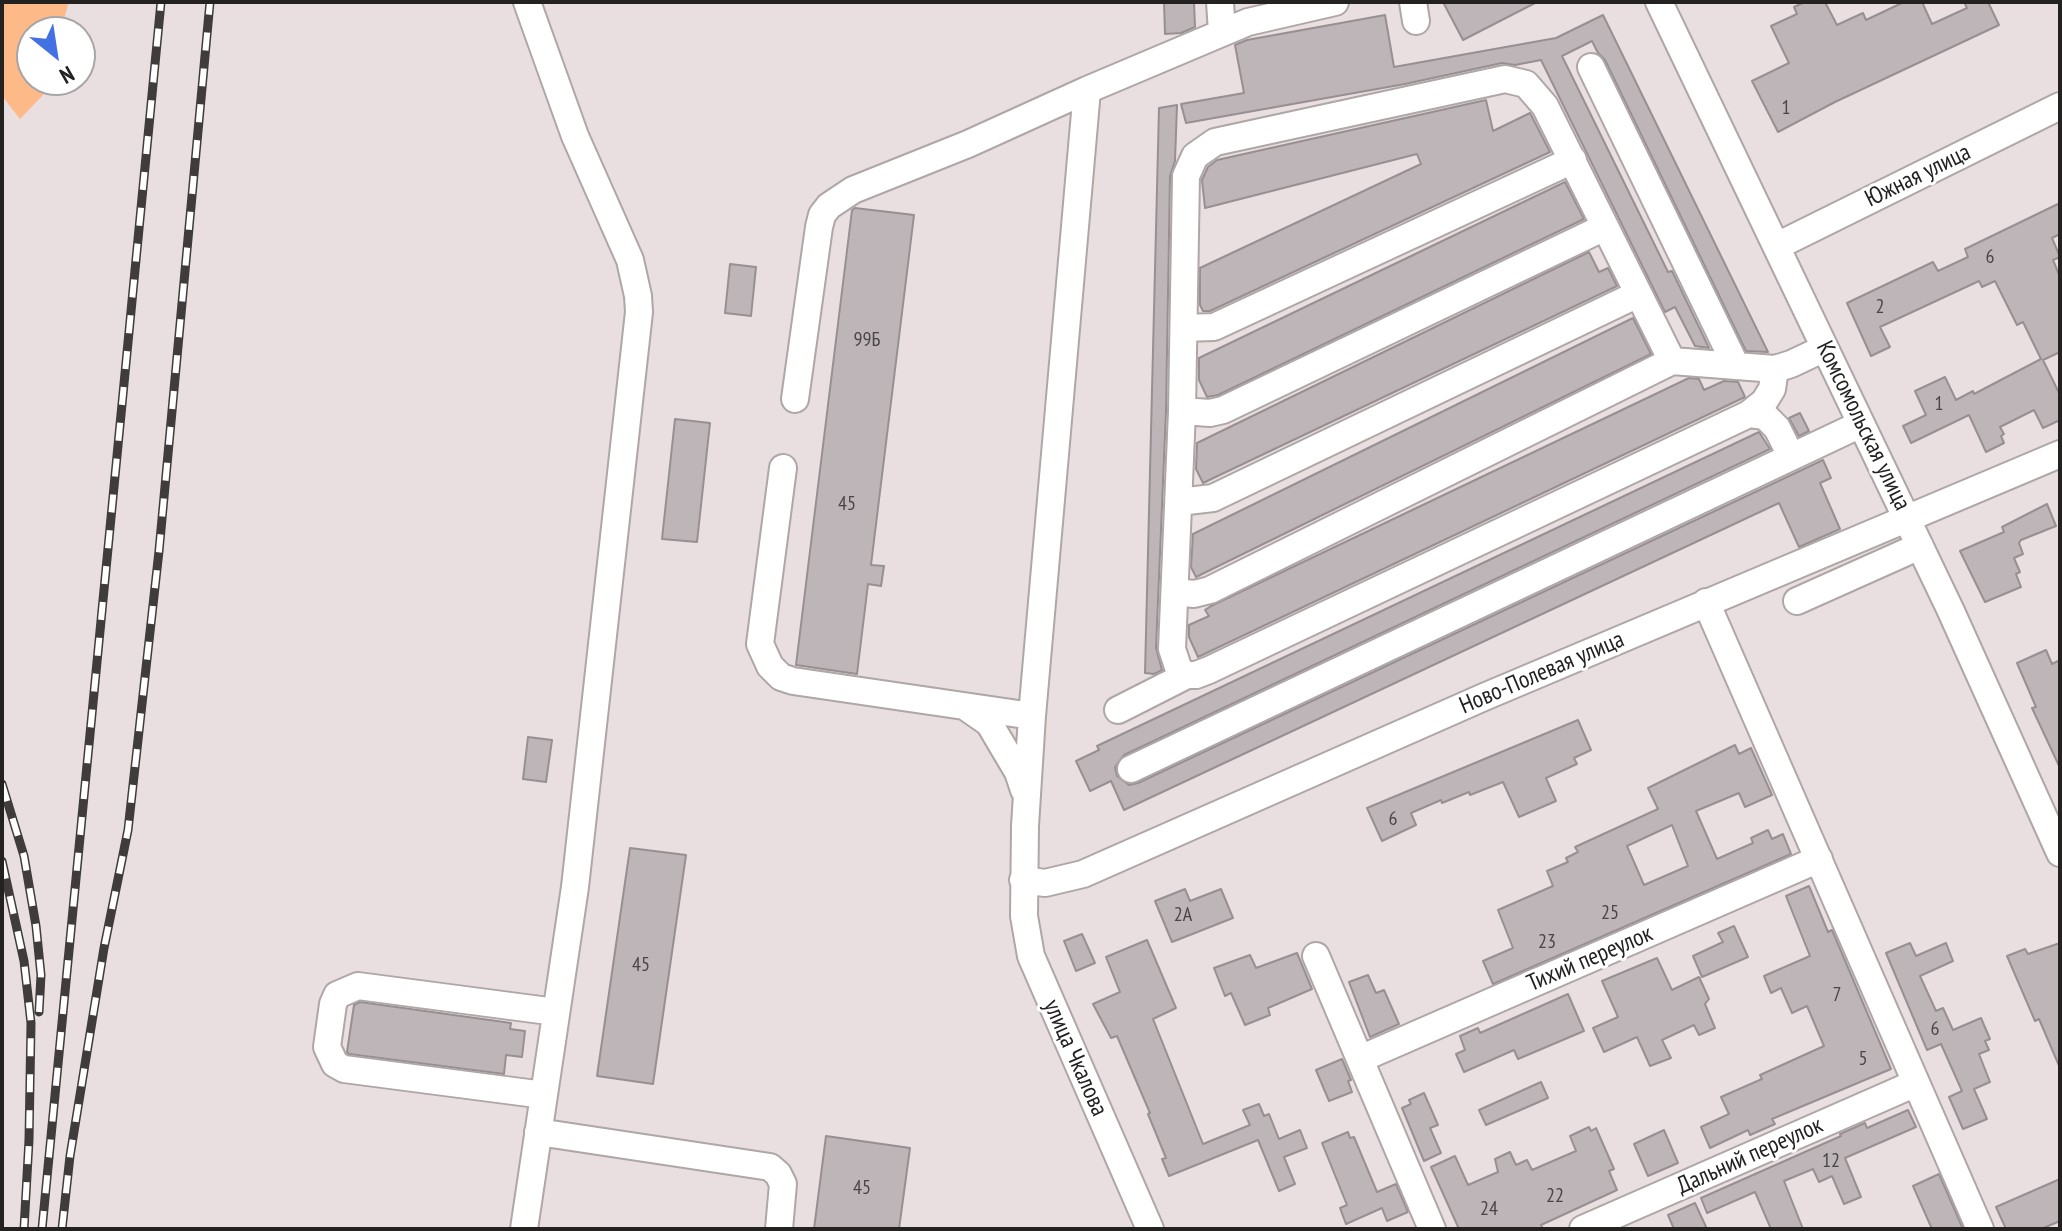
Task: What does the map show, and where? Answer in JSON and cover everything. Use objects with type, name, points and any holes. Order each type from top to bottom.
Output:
[{"type":"street","points":[[524,1229],[577,872],[639,312],[630,260],[575,136],[527,2]]},
{"type":"street","points":[[1220,2],[1222,32]]},
{"type":"street","points":[[795,399],[819,227],[822,215],[829,206],[853,190],[968,144],[1222,32],[1269,15],[1335,2]]},
{"type":"street","name":"Комсомольская улица","points":[[1659,2],[1907,518],[2060,853]]},
{"type":"street","points":[[1591,67],[1736,366]]},
{"type":"street","points":[[1187,675],[1179,670],[1174,660],[1186,176],[1195,156],[1215,142],[1505,79],[1526,84],[1535,93],[1573,160],[1672,361]]},
{"type":"street","name":"улица Чкалова","points":[[1087,90],[1032,716],[1023,880],[1025,926],[1031,956],[1150,1229]]},
{"type":"street","name":"Южная улица","points":[[1777,246],[2060,106]]},
{"type":"street","points":[[1184,328],[1214,327],[1573,160]]},
{"type":"street","points":[[1182,411],[1210,413],[1223,410],[1605,227]]},
{"type":"street","points":[[1179,502],[1213,498],[1638,294]]},
{"type":"street","points":[[1175,592],[1194,594],[1210,590],[1672,361],[1775,369],[1825,348]]},
{"type":"street","points":[[1118,710],[1187,675],[1209,670],[1749,414],[1764,402],[1772,389],[1775,369]]},
{"type":"street","points":[[1749,414],[1765,416],[1777,428],[1791,456]]},
{"type":"street","points":[[1131,769],[1861,424]]},
{"type":"street","name":"Ново-Полевая улица","points":[[1023,880],[1045,883],[1083,874],[1262,793],[1706,602],[2060,454]]},
{"type":"street","points":[[783,468],[760,644],[770,666],[781,677],[1032,716]]},
{"type":"street","points":[[1797,601],[1920,546]]},
{"type":"street","points":[[1706,602],[1980,1229]]},
{"type":"street","points":[[965,706],[983,716],[997,734],[1021,779],[1026,801]]},
{"type":"street","name":"Тихий переулок","points":[[1360,1059],[1819,859]]},
{"type":"street","points":[[1316,956],[1432,1229]]},
{"type":"street","points":[[544,1095],[344,1069],[335,1064],[327,1047],[333,1004],[337,995],[358,986],[556,1012]]},
{"type":"street","name":"Дальний переулок","points":[[1583,1229],[1916,1083]]},
{"type":"street","points":[[538,1132],[770,1167],[783,1184],[779,1229]]},
{"type":"shaded area","points":[[2,2],[69,2],[65,16],[16,16],[16,96],[42,96],[20,119],[2,96]]},
{"type":"building","points":[[1164,2],[1194,2],[1195,27],[1181,33],[1165,34]]},
{"type":"building","points":[[1443,2],[1537,2],[1463,40]]},
{"type":"building","points":[[1805,2],[1825,2],[1837,25],[1863,13],[1866,20],[1904,2],[1922,2],[1932,24],[1967,8],[1964,2],[1988,2],[1999,25],[1778,132],[1752,81],[1789,63],[1771,26],[1797,14],[1794,7]]},
{"type":"building","points":[[1385,15],[1394,67],[1556,38],[1603,15],[1768,352],[1746,351],[1605,60],[1592,41],[1562,56],[1668,272],[1672,271],[1709,348],[1695,346],[1675,307],[1665,312],[1541,60],[1515,65],[1502,63],[1405,84],[1186,123],[1181,104],[1244,93],[1235,45],[1247,40]]},
{"type":"building","points":[[1486,100],[1493,131],[1530,113],[1550,152],[1210,311],[1203,311],[1200,305],[1200,268],[1421,164],[1417,154],[1205,208],[1202,180],[1208,167],[1217,160]]},
{"type":"building","points":[[1177,105],[1175,161],[1170,176],[1166,411],[1156,648],[1162,670],[1154,674],[1145,673],[1159,108]]},
{"type":"building","points":[[1565,182],[1584,219],[1218,395],[1207,397],[1199,380],[1199,358]]},
{"type":"building","points":[[2060,203],[2060,234],[2052,238],[2060,257],[2053,260],[2060,277],[2060,352],[2043,360],[2060,395],[2060,420],[2043,428],[2034,410],[2000,427],[2004,443],[1986,452],[1969,415],[1911,443],[1903,426],[1926,415],[1915,391],[1945,377],[1956,400],[1973,391],[1974,394],[2041,359],[2023,322],[2017,325],[1995,281],[1982,287],[1979,281],[1880,327],[1890,347],[1871,356],[1847,303],[1933,262],[1938,271],[1968,257],[1965,249]]},
{"type":"building","points":[[852,210],[914,215],[871,565],[884,566],[881,586],[868,584],[857,674],[796,665]]},
{"type":"building","points":[[1589,252],[1599,272],[1608,268],[1617,286],[1203,483],[1196,469],[1197,443]]},
{"type":"building","points":[[730,264],[756,267],[751,316],[725,313]]},
{"type":"building","points":[[1633,318],[1651,354],[1196,577],[1191,567],[1193,534]]},
{"type":"building","points":[[1689,378],[1699,379],[1704,390],[1724,381],[1738,382],[1745,397],[1198,657],[1189,637],[1189,625],[1209,616],[1205,610],[1211,606]]},
{"type":"building","points":[[1800,413],[1809,431],[1799,436],[1789,418]]},
{"type":"building","points":[[675,419],[710,423],[697,542],[662,539]]},
{"type":"building","points":[[1759,432],[1770,449],[1124,755],[1115,767],[1117,776],[1129,785],[1138,783],[1823,460],[1831,478],[1820,483],[1840,529],[1799,547],[1779,503],[1124,810],[1111,781],[1090,791],[1076,761],[1099,750],[1097,746]]},
{"type":"building","points":[[2047,504],[2056,526],[2021,540],[2019,543],[2023,554],[2014,558],[2020,572],[2016,574],[2021,587],[1985,602],[1960,551],[2004,532],[2002,527]]},
{"type":"building","points":[[2046,650],[2052,664],[2060,660],[2060,768],[2032,708],[2036,707],[2017,663]]},
{"type":"building","points":[[1578,720],[1591,750],[1574,758],[1577,764],[1546,778],[1556,801],[1519,817],[1503,782],[1470,795],[1469,792],[1442,803],[1441,800],[1411,813],[1416,825],[1382,841],[1367,808]]},
{"type":"building","points":[[528,737],[552,740],[546,782],[523,779]]},
{"type":"building","points":[[1735,745],[1739,754],[1751,748],[1772,795],[1745,807],[1739,793],[1696,811],[1717,859],[1753,843],[1751,838],[1768,830],[1772,839],[1783,834],[1791,854],[1493,984],[1483,961],[1513,948],[1498,910],[1553,886],[1547,871],[1568,862],[1566,858],[1578,852],[1575,847],[1658,809],[1648,788]],"holes":[[[1672,825],[1688,866],[1644,885],[1627,846]]]},
{"type":"building","points":[[630,848],[686,855],[653,1084],[597,1076]]},
{"type":"building","points":[[1809,886],[1828,932],[1832,930],[1891,1069],[1772,1119],[1775,1124],[1750,1135],[1748,1130],[1710,1148],[1701,1127],[1729,1114],[1721,1097],[1762,1079],[1760,1075],[1824,1046],[1807,1006],[1792,1013],[1781,988],[1771,993],[1764,976],[1810,956],[1786,896]]},
{"type":"building","points":[[1185,889],[1190,901],[1221,889],[1233,918],[1172,942],[1155,901]]},
{"type":"building","points":[[1734,926],[1748,957],[1702,977],[1693,956],[1723,942],[1718,933]]},
{"type":"building","points":[[1082,934],[1095,963],[1076,971],[1064,941]]},
{"type":"building","points":[[1147,940],[1176,1008],[1153,1019],[1203,1144],[1250,1125],[1243,1110],[1259,1104],[1264,1116],[1269,1114],[1279,1139],[1300,1130],[1307,1148],[1284,1157],[1295,1184],[1279,1191],[1258,1140],[1169,1176],[1150,1113],[1117,1036],[1111,1038],[1093,1004],[1120,992],[1106,957]]},
{"type":"building","points":[[1910,943],[1916,956],[1946,943],[1953,961],[1920,976],[1936,1011],[1943,1008],[1953,1030],[1981,1018],[1990,1039],[1985,1041],[1989,1050],[1979,1054],[1990,1082],[1974,1089],[1987,1119],[1963,1129],[1949,1097],[1962,1091],[1941,1044],[1927,1050],[1886,953]]},
{"type":"building","points":[[2060,943],[2060,1068],[2039,1019],[2035,1021],[2007,956],[2025,949],[2028,954]]},
{"type":"building","points":[[1297,953],[1312,989],[1268,1008],[1270,1015],[1245,1025],[1231,993],[1225,996],[1214,968],[1250,955],[1256,968]]},
{"type":"building","points":[[1657,958],[1672,990],[1699,977],[1709,999],[1705,1004],[1715,1028],[1699,1035],[1694,1025],[1662,1040],[1671,1058],[1650,1066],[1637,1037],[1604,1052],[1593,1028],[1618,1017],[1602,981]]},
{"type":"building","points":[[1368,975],[1376,993],[1384,990],[1399,1024],[1370,1037],[1349,982]]},
{"type":"building","points":[[1568,994],[1584,1031],[1518,1059],[1514,1050],[1464,1072],[1456,1054],[1465,1050],[1460,1036],[1478,1028],[1480,1033]]},
{"type":"building","points":[[360,1002],[511,1023],[510,1029],[525,1031],[522,1057],[506,1055],[504,1074],[349,1054],[354,1005]]},
{"type":"building","points":[[1342,1059],[1351,1080],[1348,1081],[1352,1092],[1329,1101],[1316,1070]]},
{"type":"building","points":[[1541,1082],[1548,1098],[1486,1125],[1479,1110]]},
{"type":"building","points":[[1424,1093],[1438,1125],[1430,1128],[1441,1153],[1424,1161],[1402,1108],[1411,1104],[1409,1100]]},
{"type":"building","points":[[1908,1110],[1916,1127],[1845,1158],[1861,1197],[1844,1204],[1832,1176],[1819,1182],[1813,1169],[1784,1181],[1803,1229],[1771,1229],[1755,1192],[1707,1213],[1701,1198],[1865,1123],[1867,1128]]},
{"type":"building","points":[[1589,1127],[1591,1131],[1596,1128],[1614,1169],[1609,1171],[1617,1190],[1541,1225],[1543,1229],[1459,1229],[1431,1167],[1455,1156],[1468,1185],[1498,1172],[1495,1159],[1510,1152],[1516,1165],[1527,1160],[1532,1170],[1576,1151],[1570,1136]]},
{"type":"building","points":[[1664,1130],[1678,1163],[1648,1176],[1634,1144]]},
{"type":"building","points":[[1348,1132],[1350,1138],[1354,1137],[1377,1192],[1396,1184],[1408,1212],[1387,1221],[1382,1208],[1346,1224],[1340,1208],[1347,1205],[1322,1143]]},
{"type":"building","points":[[826,1136],[910,1148],[899,1229],[814,1229]]},
{"type":"building","points":[[1939,1174],[1963,1229],[1932,1229],[1913,1186]]},
{"type":"building","points":[[2060,1179],[2060,1221],[2041,1229],[2006,1229],[1996,1207]]},
{"type":"building","points":[[1695,1203],[1707,1229],[1674,1229],[1668,1215]]},
{"type":"railway","points":[[42,1229],[161,2]]},
{"type":"railway","points":[[62,1229],[70,1156],[104,948],[128,830],[159,551],[210,2]]},
{"type":"railway","points":[[2,784],[24,856],[36,926],[41,975],[39,1012]]},
{"type":"railway","points":[[2,861],[24,961],[31,1023],[24,1229]]}]
